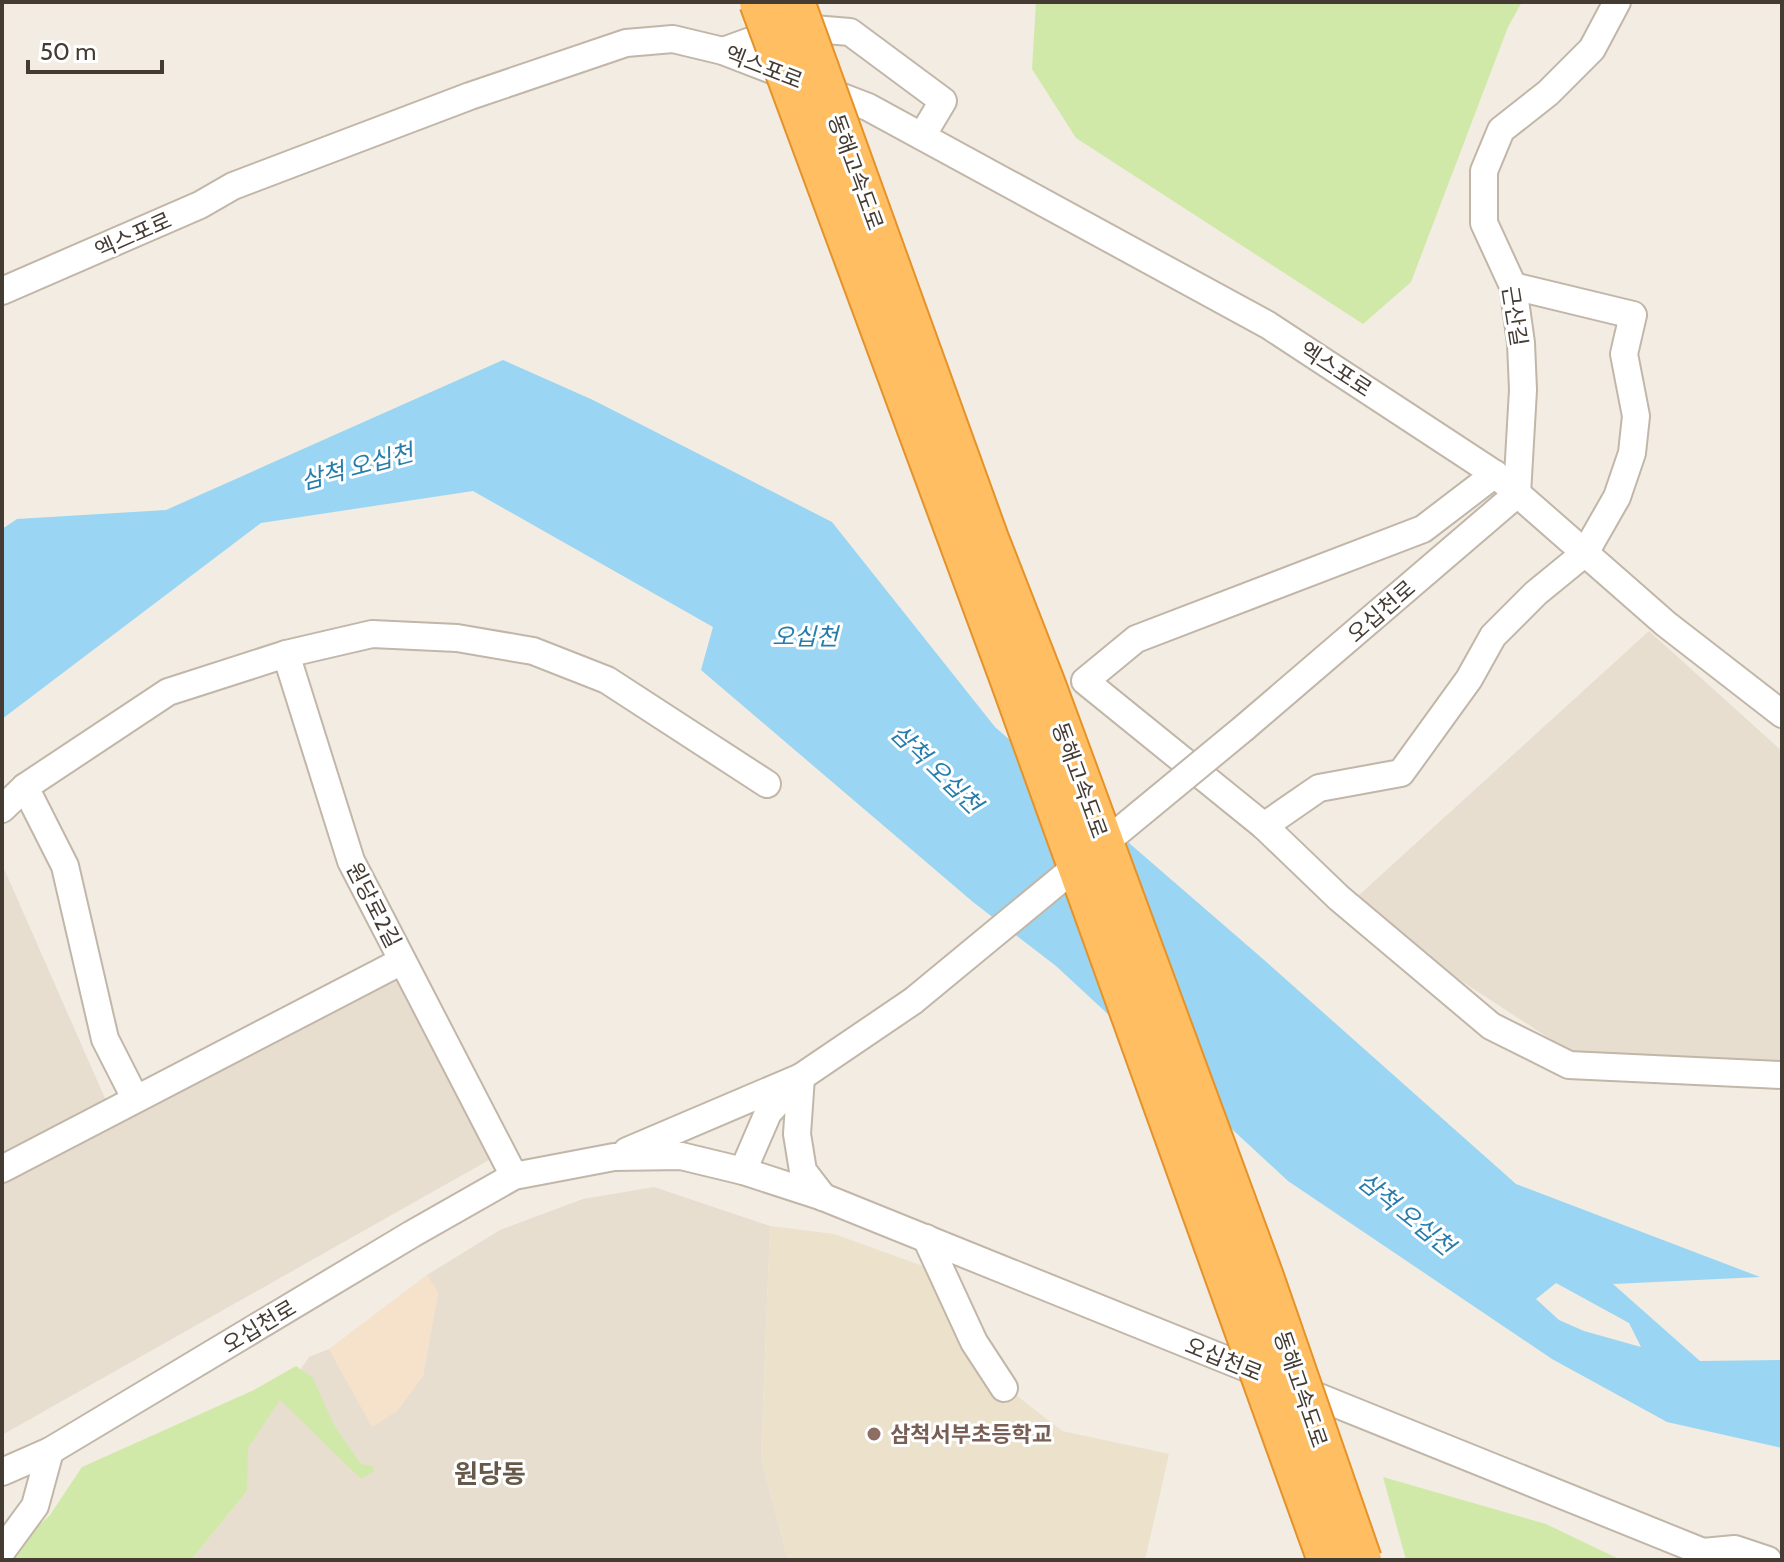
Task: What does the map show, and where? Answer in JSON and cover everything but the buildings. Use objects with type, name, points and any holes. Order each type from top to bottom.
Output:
[{"type":"highway","name":"동해고속도로","points":[[760,2],[1011,680],[1328,1560]]},
{"type":"highway","name":"동해고속도로","points":[[794,2],[988,539],[1045,685],[1263,1277],[1361,1560]]},
{"type":"street","name":"근산길","points":[[1517,494],[1523,390],[1521,343],[1513,286],[1484,223],[1484,171],[1501,130],[1548,93],[1592,49],[1617,2]]},
{"type":"street","points":[[723,51],[789,27],[850,32],[943,101],[922,136]]},
{"type":"street","name":"엑스포로","points":[[2,291],[200,205],[233,186],[470,96],[626,43],[673,39],[723,51],[868,107],[1268,325],[1495,474],[1666,624],[1780,712]]},
{"type":"street","points":[[1264,826],[1319,788],[1401,773],[1469,679],[1493,636],[1536,593],[1585,553],[1617,497],[1632,453],[1636,416],[1624,354],[1633,315],[1513,286]]},
{"type":"street","points":[[1495,474],[1423,529],[1136,639],[1085,681],[1264,826],[1339,898],[1491,1026],[1569,1065],[1782,1075]]},
{"type":"street","name":"오십천로","points":[[801,1077],[913,1001],[1244,728],[1517,494]]},
{"type":"street","points":[[2,809],[25,787],[168,692],[286,654],[372,634],[457,638],[533,651],[607,680],[767,784]]},
{"type":"street","name":"원당로2길","points":[[2,1169],[402,961],[351,861],[286,654]]},
{"type":"street","points":[[25,787],[65,866],[105,1039],[135,1098]]},
{"type":"street","points":[[402,961],[514,1176]]},
{"type":"street","points":[[614,1157],[801,1077]]},
{"type":"street","points":[[743,1171],[768,1113],[801,1077]]},
{"type":"street","points":[[801,1077],[797,1134],[803,1171],[823,1197]]},
{"type":"street","name":"오십천로","points":[[2,1472],[50,1451],[514,1176],[614,1157],[681,1156],[743,1171],[823,1197],[1709,1556],[1735,1549],[1768,1560]]},
{"type":"street","points":[[926,1238],[974,1342],[1004,1388]]},
{"type":"street","points":[[2,1551],[35,1506],[50,1451]]},
{"type":"shaded area","points":[[1649,631],[1782,751],[1782,1067],[1589,1058],[1561,1046],[1446,971],[1358,896]]},
{"type":"shaded area","points":[[2,864],[107,1103],[2,1157]]},
{"type":"shaded area","points":[[392,980],[401,982],[489,1160],[2,1435],[2,1178]]},
{"type":"shaded area","points":[[654,1187],[770,1226],[761,1458],[788,1560],[191,1560],[247,1491],[247,1448],[309,1357],[329,1349],[372,1426],[397,1411],[423,1375],[438,1293],[427,1275],[500,1230],[583,1199]]},
{"type":"shaded area","points":[[770,1226],[834,1234],[923,1266],[936,1276],[971,1360],[1062,1431],[1169,1454],[1145,1560],[788,1560],[761,1458]]},
{"type":"shaded area","points":[[427,1275],[438,1293],[423,1376],[397,1411],[372,1427],[329,1349]]},
{"type":"green space","points":[[1036,2],[1522,2],[1508,27],[1411,282],[1363,324],[1076,138],[1032,69]]},
{"type":"green space","points":[[296,1366],[313,1378],[334,1425],[361,1464],[373,1466],[373,1472],[361,1479],[280,1400],[248,1448],[247,1491],[191,1560],[3,1560],[50,1515],[82,1467],[254,1390]]},
{"type":"green space","points":[[1383,1477],[1546,1524],[1621,1560],[1406,1560]]},
{"type":"water","name":"오십천","points":[[503,360],[593,400],[832,522],[995,727],[1516,1184],[1760,1277],[1613,1284],[1700,1361],[1782,1360],[1782,1448],[1667,1422],[1552,1359],[1288,1181],[1056,966],[973,902],[701,670],[713,627],[473,491],[261,523],[2,719],[2,529],[17,519],[166,510]],"holes":[[[1556,1283],[1629,1323],[1641,1347],[1584,1331],[1559,1320],[1536,1299]]]},
{"type":"place","name":"삼척서부초등학교","points":[[874,1434]]},
{"type":"district","name":"원당동","points":[[490,1474]]},
{"type":"water label","name":"삼척 오십천","points":[[357,467]]},
{"type":"water label","name":"삼척 오십천","points":[[936,769]]},
{"type":"water label","name":"삼척 오십천","points":[[1406,1214]]}]
